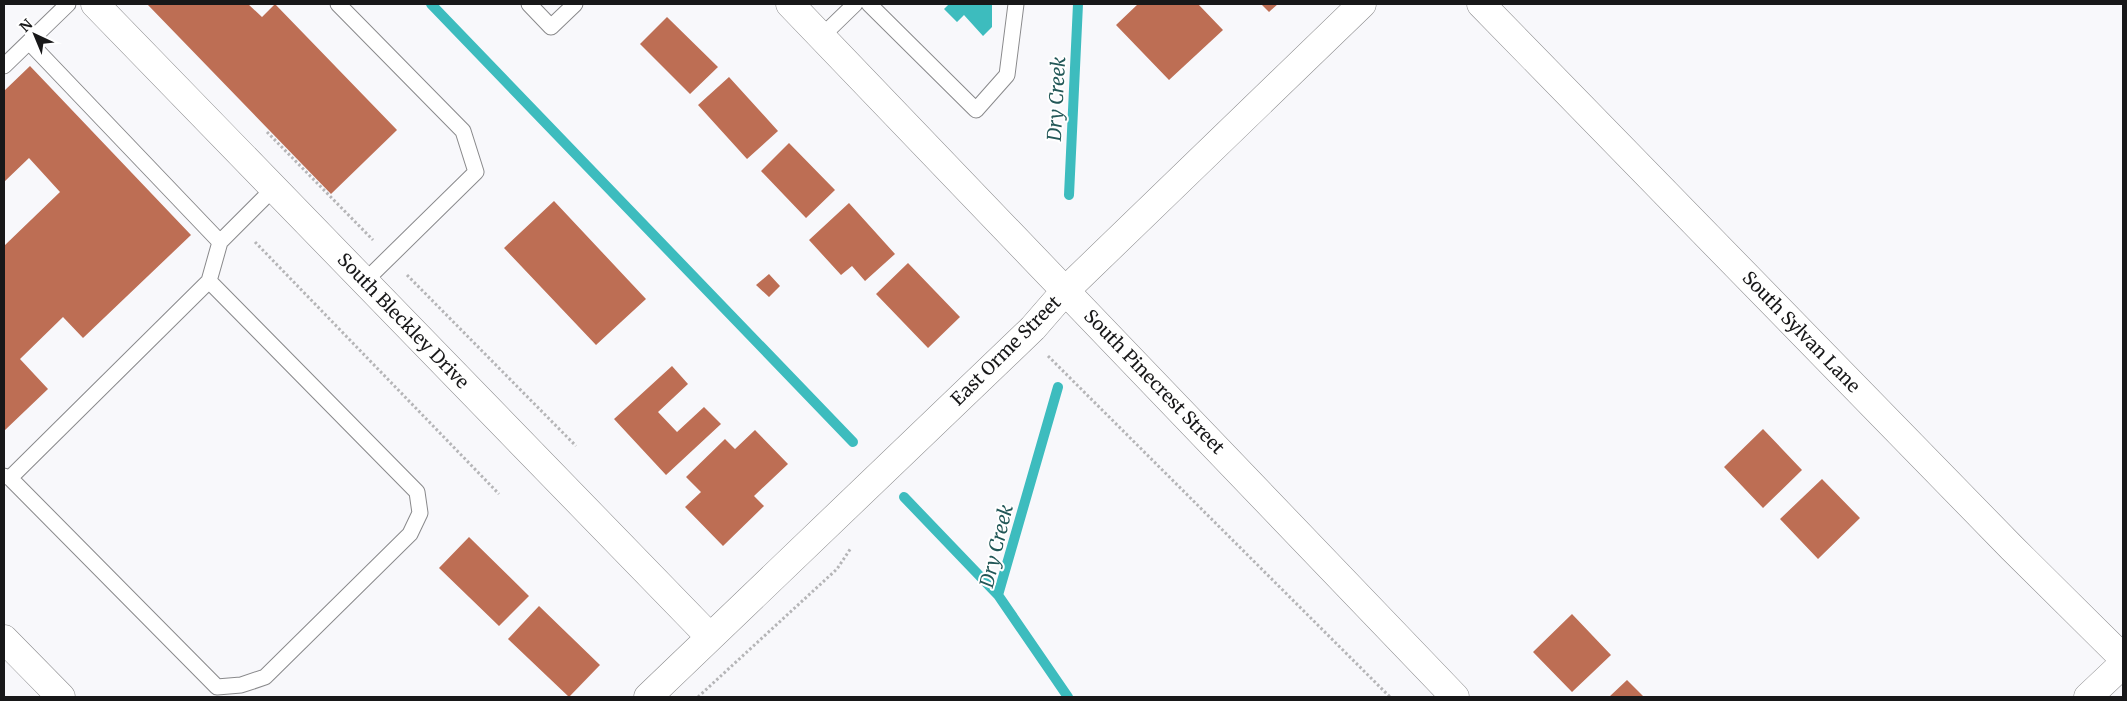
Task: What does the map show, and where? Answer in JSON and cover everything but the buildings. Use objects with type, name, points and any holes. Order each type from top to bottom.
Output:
[{"type":"street","name":"South Bleckley Drive","points":[[95,4],[710,638]]},
{"type":"street","name":"South Pinecrest Street","points":[[790,4],[1455,697]]},
{"type":"street","name":"East Orme Street","points":[[648,697],[1033,328],[1066,290],[1362,4]]},
{"type":"street","name":"South Sylvan Lane","points":[[1481,4],[2012,548],[2123,658]]},
{"type":"street","points":[[4,639],[61,697]]},
{"type":"street","points":[[2088,697],[2123,664]]},
{"type":"lane","points":[[4,66],[68,4]]},
{"type":"lane","points":[[338,4],[463,131],[476,172],[365,281]]},
{"type":"lane","points":[[529,4],[550,26],[575,4]]},
{"type":"lane","points":[[822,37],[855,4]]},
{"type":"lane","points":[[869,4],[976,110],[1008,75],[1016,4]]},
{"type":"lane","points":[[29,42],[220,242]]},
{"type":"lane","points":[[209,280],[417,492],[420,513],[410,534],[265,676],[241,686],[217,687],[7,477],[209,280],[220,242],[274,188]]},
{"type":"path","points":[[265,131],[576,446]]},
{"type":"path","points":[[238,224],[500,494]]},
{"type":"path","points":[[1044,352],[1390,697]]},
{"type":"path","points":[[698,697],[837,569],[854,544]]},
{"type":"water","points":[[949,4],[992,4],[992,27],[983,36],[964,15],[957,22],[944,9]]},
{"type":"waterway","points":[[431,4],[853,442]]},
{"type":"waterway","name":"Dry Creek","points":[[1069,195],[1078,4]]},
{"type":"waterway","name":"Dry Creek","points":[[998,595],[1058,387]]},
{"type":"waterway","points":[[904,497],[998,595],[1068,697]]}]
